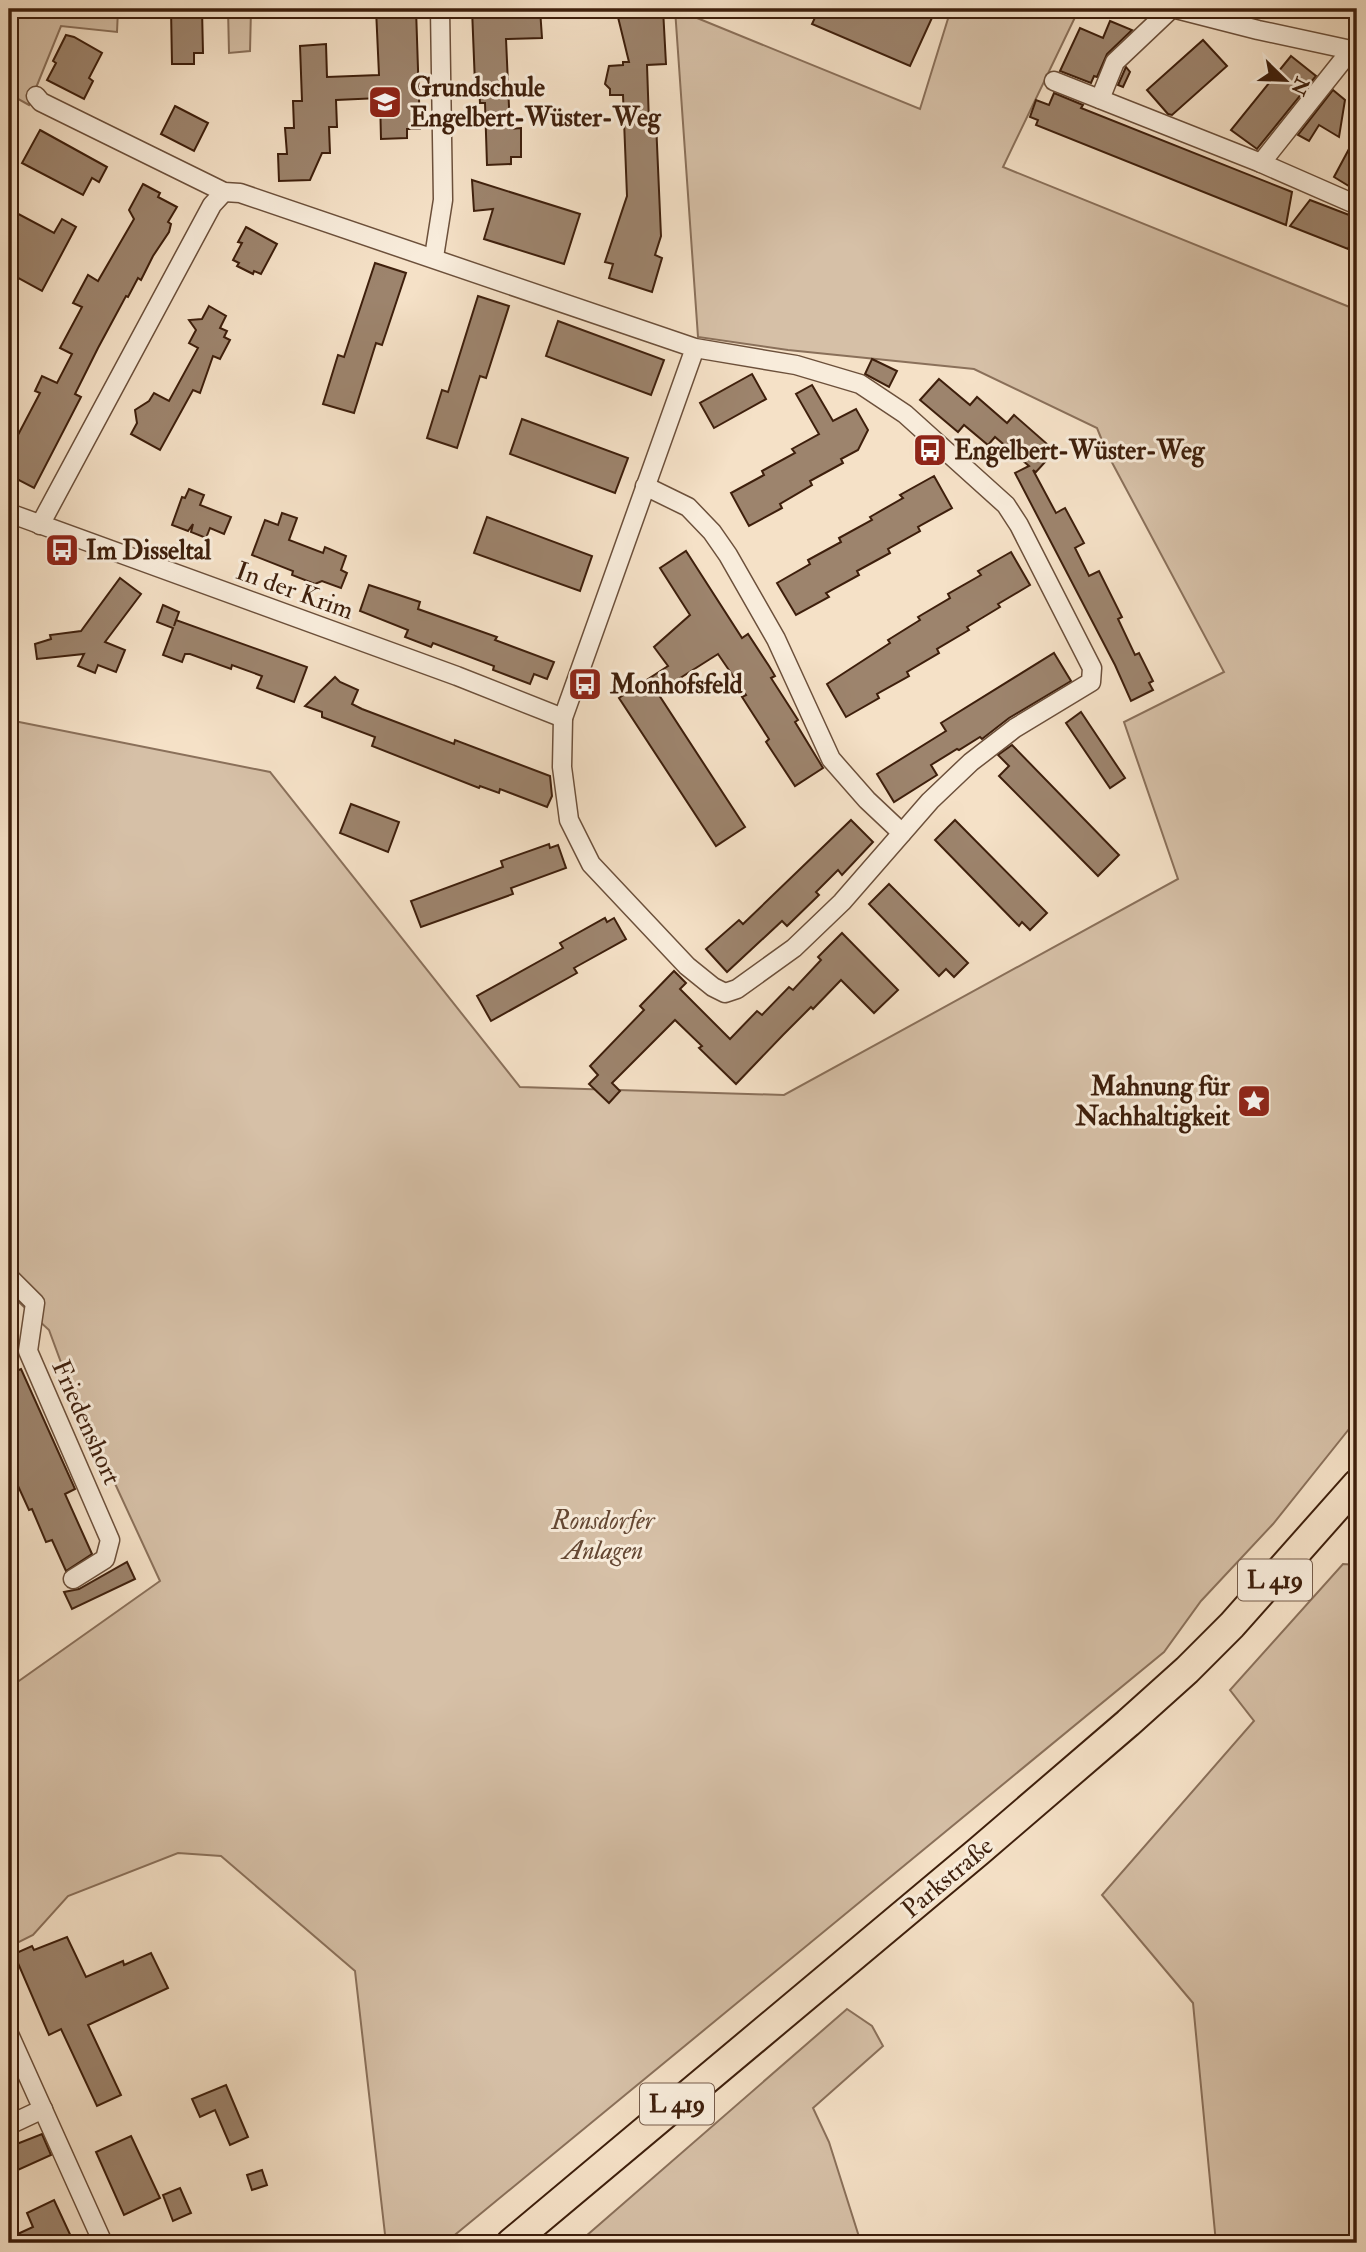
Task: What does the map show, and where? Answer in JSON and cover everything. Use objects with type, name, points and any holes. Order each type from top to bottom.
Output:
[{"type":"main road","name":"Parkstraße","points":[[511,2243],[989,1843],[1138,1714],[1232,1625],[1357,1484]]},
{"type":"street","points":[[434,257],[443,200],[440,9]]},
{"type":"street","points":[[1100,99],[1115,62],[1174,9],[1354,51],[1261,163]]},
{"type":"street","points":[[1054,81],[1261,163],[1357,205]]},
{"type":"street","points":[[36,96],[41,102],[224,191],[240,193],[434,257],[695,348],[830,373],[860,384],[905,414],[1006,505],[1019,525],[1092,668],[1091,682],[1015,728],[985,750],[950,780],[842,902],[794,948],[737,989],[725,993],[687,966],[591,864],[569,820],[562,767],[563,718],[695,348]]},
{"type":"street","points":[[40,525],[212,205],[224,191]]},
{"type":"street","points":[[645,486],[688,507],[712,532],[776,639],[831,759],[867,800],[902,833]]},
{"type":"street","name":"In der Krim","points":[[9,513],[457,676],[563,718]]},
{"type":"street","name":"Friedenshort","points":[[9,1277],[35,1303],[28,1352],[110,1540],[106,1559],[73,1578]]},
{"type":"street","points":[[9,2034],[103,2243]]},
{"type":"street","points":[[9,2125],[43,2109]]},
{"type":"green space","points":[[9,9],[118,9],[117,32],[61,26],[29,105],[9,94]]},
{"type":"green space","points":[[228,9],[251,9],[250,51],[229,53]]},
{"type":"green space","name":"Ronsdorfer Anlagen","points":[[675,9],[920,109],[951,9],[1079,9],[1003,167],[1357,310],[1357,1419],[1273,1524],[1201,1601],[1164,1652],[445,2243],[386,2243],[355,1971],[221,1856],[178,1853],[68,1896],[33,1935],[9,1947],[9,1688],[160,1581],[69,1384],[49,1330],[9,1293],[9,720],[270,772],[520,1087],[784,1095],[1178,879],[1124,722],[1224,672],[1108,455],[1097,428],[974,369],[788,350],[698,337]]},
{"type":"green space","points":[[1343,1564],[1357,1565],[1357,2243],[1216,2243],[1193,2003],[1102,1895],[1254,1721],[1230,1690]]},
{"type":"green space","points":[[847,2009],[872,2026],[883,2046],[813,2108],[829,2142],[861,2243],[578,2243]]},
{"type":"building","points":[[171,9],[202,9],[203,53],[194,53],[194,64],[172,64]]},
{"type":"building","points":[[376,9],[416,9],[420,129],[407,129],[407,138],[381,139],[380,98],[336,100],[337,127],[329,127],[330,153],[322,153],[310,180],[279,181],[278,154],[287,154],[285,128],[294,128],[293,101],[302,101],[300,46],[326,44],[327,77],[379,75]]},
{"type":"building","points":[[472,9],[540,9],[542,38],[506,39],[510,129],[521,128],[521,157],[511,157],[511,164],[487,165],[485,103],[480,103],[479,83],[475,84]]},
{"type":"building","points":[[616,9],[663,9],[666,64],[647,65],[649,123],[656,122],[661,236],[655,255],[662,258],[652,292],[609,278],[613,264],[605,262],[627,196],[623,95],[610,95],[610,89],[605,84],[609,66],[629,62]]},
{"type":"building","points":[[819,9],[936,9],[910,66],[812,24]]},
{"type":"building","points":[[1110,21],[1132,30],[1107,54],[1097,77],[1094,76],[1091,83],[1060,71],[1080,28],[1103,38]]},
{"type":"building","points":[[66,35],[102,53],[89,78],[93,81],[84,99],[47,80]]},
{"type":"building","points":[[1203,40],[1227,66],[1172,115],[1168,114],[1147,90]]},
{"type":"building","points":[[1291,56],[1316,76],[1257,149],[1231,130]]},
{"type":"building","points":[[1126,67],[1130,72],[1123,87],[1118,85]]},
{"type":"building","points":[[1333,90],[1345,100],[1339,137],[1319,125],[1309,141],[1298,135]]},
{"type":"building","points":[[1054,93],[1083,105],[1081,108],[1292,192],[1286,225],[1036,125],[1038,120],[1030,117],[1036,100],[1049,105]]},
{"type":"building","points":[[175,106],[208,123],[194,151],[161,134]]},
{"type":"building","points":[[40,130],[107,167],[99,182],[92,178],[83,195],[22,163]]},
{"type":"building","points":[[1357,134],[1357,191],[1334,177]]},
{"type":"building","points":[[472,180],[580,214],[564,264],[484,239],[493,209],[474,211]]},
{"type":"building","points":[[143,184],[160,193],[158,197],[177,207],[168,222],[171,224],[169,232],[141,280],[138,278],[128,297],[126,296],[98,348],[75,394],[81,397],[34,488],[9,475],[9,452],[40,393],[35,391],[42,376],[57,383],[72,354],[60,348],[82,307],[73,303],[88,275],[98,281],[134,219],[129,210]]},
{"type":"building","points":[[1310,200],[1357,218],[1348,249],[1290,226]]},
{"type":"building","points":[[9,209],[54,233],[62,219],[76,227],[42,291],[9,273]]},
{"type":"building","points":[[246,227],[277,244],[261,274],[254,271],[253,274],[237,266],[239,263],[233,260],[242,243],[238,242]]},
{"type":"building","points":[[375,263],[406,273],[382,345],[376,343],[354,413],[323,404],[338,355],[344,357]]},
{"type":"building","points":[[478,296],[509,306],[486,378],[480,376],[457,448],[427,438],[442,390],[448,392]]},
{"type":"building","points":[[209,306],[226,316],[220,328],[227,331],[224,337],[230,340],[220,359],[213,356],[200,393],[193,390],[160,450],[131,434],[137,423],[135,410],[149,401],[154,393],[169,401],[198,348],[189,343],[196,330],[189,320],[202,319]]},
{"type":"building","points":[[558,321],[664,360],[651,395],[546,356]]},
{"type":"building","points":[[872,359],[897,371],[889,387],[865,374]]},
{"type":"building","points":[[752,374],[766,399],[714,428],[700,403]]},
{"type":"building","points":[[939,379],[970,405],[977,397],[1007,423],[1014,415],[1055,451],[1036,472],[1033,470],[1056,513],[1065,508],[1084,543],[1075,548],[1089,576],[1099,571],[1122,617],[1118,619],[1135,655],[1139,653],[1153,681],[1149,683],[1153,690],[1131,701],[1015,473],[1029,466],[995,437],[988,445],[964,425],[958,432],[920,400]]},
{"type":"building","points":[[812,385],[833,421],[856,409],[868,430],[858,450],[841,459],[843,463],[810,481],[812,485],[780,504],[782,508],[749,526],[731,493],[764,475],[762,471],[795,453],[792,449],[819,434],[796,394]]},
{"type":"building","points":[[522,419],[628,458],[615,493],[510,454]]},
{"type":"building","points":[[934,476],[952,508],[918,527],[920,531],[888,549],[890,553],[857,571],[859,575],[826,593],[829,597],[796,615],[777,583],[810,564],[808,560],[841,542],[839,538],[872,520],[870,517],[903,498],[900,495]]},
{"type":"building","points":[[189,489],[204,495],[200,505],[231,517],[224,534],[210,528],[206,538],[191,532],[193,524],[188,531],[172,525],[182,497],[185,498]]},
{"type":"building","points":[[282,513],[297,518],[289,540],[323,553],[325,547],[346,556],[341,570],[347,573],[341,588],[322,581],[315,584],[292,575],[293,571],[252,555],[265,520],[278,525]]},
{"type":"building","points":[[487,517],[592,556],[580,591],[474,553]]},
{"type":"building","points":[[686,551],[742,638],[748,634],[769,666],[775,676],[771,678],[798,720],[795,722],[823,768],[795,786],[766,742],[769,739],[742,697],[746,695],[718,654],[666,687],[659,695],[745,827],[716,846],[619,698],[668,666],[654,647],[690,615],[660,568]]},
{"type":"building","points":[[1011,552],[1030,585],[998,604],[1000,607],[967,627],[969,630],[937,649],[939,653],[907,672],[909,676],[877,694],[879,698],[846,717],[827,684],[890,643],[888,640],[920,620],[918,617],[950,598],[948,594],[981,575],[978,571]]},
{"type":"building","points":[[120,578],[141,594],[105,642],[125,650],[116,672],[98,665],[95,673],[78,666],[84,654],[37,659],[35,644],[51,639],[50,635],[81,631]]},
{"type":"building","points":[[369,585],[420,602],[418,609],[497,637],[495,640],[554,662],[547,679],[534,674],[530,684],[493,670],[494,666],[433,643],[431,647],[405,637],[408,630],[360,611]]},
{"type":"building","points":[[163,605],[179,612],[176,620],[307,667],[294,702],[257,688],[262,676],[232,665],[231,669],[190,654],[185,654],[182,662],[163,655],[173,628],[157,622]]},
{"type":"building","points":[[1054,653],[1071,681],[1009,718],[982,739],[980,737],[931,765],[937,775],[894,802],[877,774],[946,731],[941,723]]},
{"type":"building","points":[[335,677],[358,690],[352,704],[362,709],[550,776],[552,796],[547,807],[500,789],[499,793],[480,786],[479,788],[372,746],[375,737],[322,717],[322,712],[305,706]]},
{"type":"building","points":[[1081,712],[1125,778],[1110,788],[1066,723]]},
{"type":"building","points":[[1012,745],[1119,855],[1098,876],[999,776],[1009,766],[998,755]]},
{"type":"building","points":[[351,804],[399,822],[388,852],[340,833]]},
{"type":"building","points":[[851,820],[873,842],[842,875],[838,870],[816,892],[819,895],[787,926],[782,921],[727,972],[706,949],[739,920],[743,924]]},
{"type":"building","points":[[955,820],[1047,913],[1030,930],[1022,922],[1019,926],[935,840]]},
{"type":"building","points":[[549,844],[550,848],[558,845],[566,868],[511,888],[513,894],[421,927],[411,901],[503,867],[501,861]]},
{"type":"building","points":[[889,884],[968,963],[954,977],[946,969],[939,976],[869,904]]},
{"type":"building","points":[[605,918],[607,922],[614,918],[626,939],[574,968],[577,973],[491,1021],[477,996],[563,948],[560,943]]},
{"type":"building","points":[[842,933],[898,990],[874,1013],[841,980],[736,1084],[675,1020],[612,1083],[620,1091],[609,1103],[589,1084],[598,1075],[590,1066],[644,1010],[640,1006],[674,971],[686,983],[680,989],[730,1039],[757,1011],[762,1015],[789,987],[793,990],[821,960],[818,957]]},
{"type":"building","points":[[21,1369],[75,1489],[65,1494],[92,1554],[66,1571],[52,1540],[46,1542],[13,1475],[17,1473],[9,1455],[9,1374]]},
{"type":"building","points":[[127,1562],[135,1579],[72,1609],[64,1592],[79,1589]]},
{"type":"building","points":[[67,1937],[86,1977],[123,1961],[124,1965],[151,1953],[168,1988],[88,2025],[121,2095],[97,2106],[61,2029],[49,2035],[14,1954],[32,1946],[34,1950]]},
{"type":"building","points":[[226,2085],[248,2137],[230,2145],[215,2110],[200,2117],[192,2099]]},
{"type":"building","points":[[42,2134],[51,2155],[9,2174],[9,2147]]},
{"type":"building","points":[[131,2136],[160,2198],[124,2215],[96,2152]]},
{"type":"building","points":[[262,2170],[267,2185],[252,2190],[247,2175]]},
{"type":"building","points":[[180,2188],[191,2213],[173,2221],[163,2195]]},
{"type":"building","points":[[54,2200],[74,2243],[9,2243],[9,2238],[33,2227],[27,2213]]},
{"type":"place","name":"Grundschule Engelbert-Wüster-Weg","points":[[385,102]]},
{"type":"place","name":"Engelbert-Wüster-Weg","points":[[930,450]]},
{"type":"place","name":"Im Disseltal","points":[[62,550]]},
{"type":"place","name":"Monhofsfeld","points":[[585,684]]},
{"type":"place","name":"Mahnung für Nachhaltigkeit","points":[[1254,1101]]}]
